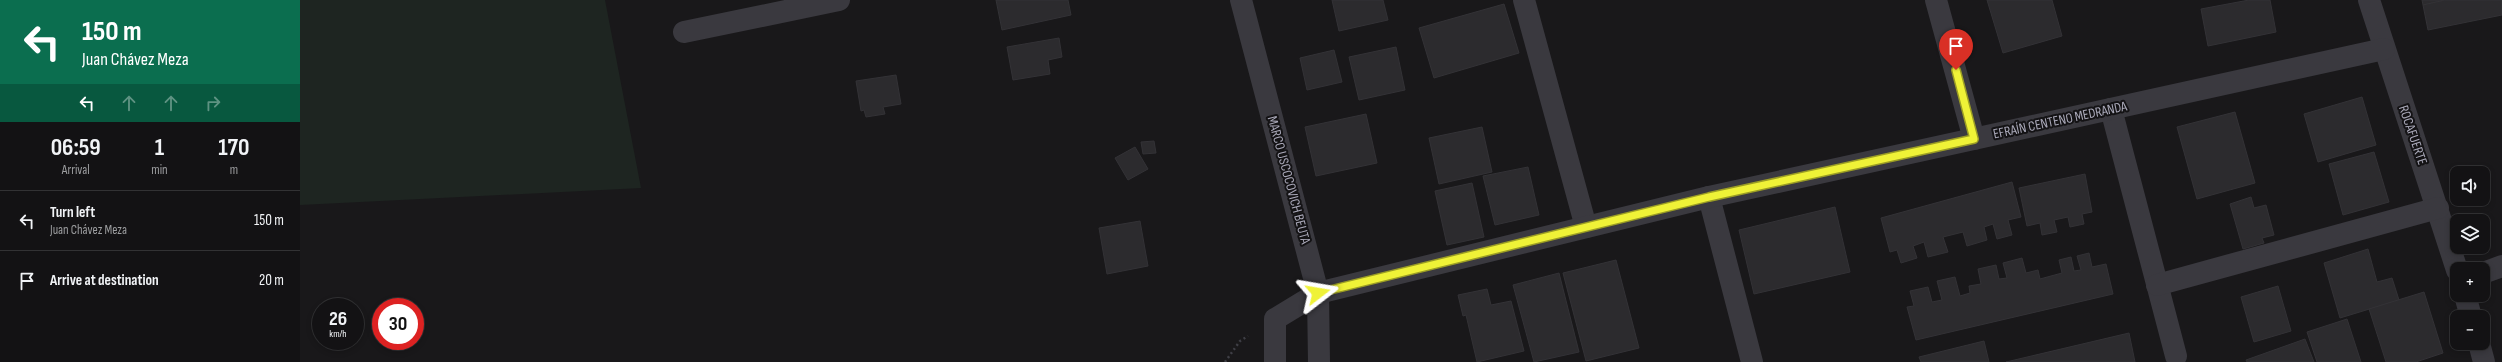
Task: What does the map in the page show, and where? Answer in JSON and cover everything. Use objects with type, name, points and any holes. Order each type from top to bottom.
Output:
[{"type":"street","points":[[684,32],[838,0]]},
{"type":"street","name":"MARCO USCOCOVICH BEUTA","points":[[1241,0],[1318,293],[1319,362]]},
{"type":"street","points":[[1524,0],[1586,227]]},
{"type":"street","points":[[1936,0],[1974,139]]},
{"type":"street","name":"ROCAFUERTE","points":[[2369,0],[2455,262]]},
{"type":"street","name":"EFRAÍN CENTENO MEDRANDA","points":[[1275,362],[1275,319],[1318,293],[1709,197],[2384,49]]},
{"type":"street","points":[[2111,109],[2176,356]]},
{"type":"street","points":[[1709,197],[1752,362]]},
{"type":"street","points":[[2157,285],[2438,208]]},
{"type":"street","points":[[2490,270],[2502,266]]},
{"type":"shaded area","points":[[300,0],[605,0],[641,188],[300,205]]},
{"type":"building","points":[[996,0],[1068,0],[1071,15],[1002,30]]},
{"type":"building","points":[[1332,0],[1383,0],[1388,20],[1339,31]]},
{"type":"building","points":[[1987,0],[2052,0],[2062,36],[2003,53]]},
{"type":"building","points":[[2249,0],[2270,0],[2276,32],[2208,46],[2201,9]]},
{"type":"building","points":[[2422,0],[2441,0],[2442,1],[2423,5]]},
{"type":"building","points":[[2445,0],[2502,0],[2502,15],[2428,30],[2423,5]]},
{"type":"building","points":[[1504,4],[1519,53],[1434,78],[1419,28]]},
{"type":"building","points":[[1059,38],[1062,57],[1048,60],[1050,74],[1013,80],[1007,47]]},
{"type":"building","points":[[1396,47],[1405,90],[1359,100],[1349,57]]},
{"type":"building","points":[[1334,50],[1342,82],[1307,90],[1300,58]]},
{"type":"building","points":[[896,75],[901,104],[883,107],[885,114],[866,117],[864,110],[861,111],[856,81]]},
{"type":"building","points":[[2362,97],[2376,145],[2318,162],[2304,114]]},
{"type":"building","points":[[2235,112],[2255,183],[2197,199],[2177,127]]},
{"type":"building","points":[[1366,114],[1377,163],[1316,176],[1305,127]]},
{"type":"building","points":[[1482,127],[1492,172],[1439,184],[1429,138]]},
{"type":"building","points":[[1154,141],[1156,153],[1143,154],[1141,142]]},
{"type":"building","points":[[1135,147],[1148,169],[1128,180],[1115,158]]},
{"type":"building","points":[[2374,152],[2389,202],[2343,215],[2329,164]]},
{"type":"building","points":[[1528,167],[1539,215],[1495,225],[1483,176]]},
{"type":"building","points":[[2085,174],[2092,212],[2082,214],[2084,224],[2070,227],[2068,217],[2054,220],[2057,232],[2042,235],[2040,223],[2027,226],[2019,188]]},
{"type":"building","points":[[2012,182],[2021,217],[2008,220],[2012,235],[1997,239],[1993,224],[1984,227],[1987,240],[1967,246],[1963,232],[1943,237],[1948,252],[1928,257],[1924,242],[1913,246],[1917,258],[1901,263],[1897,250],[1890,252],[1881,218]]},
{"type":"building","points":[[1472,183],[1484,237],[1447,245],[1435,191]]},
{"type":"building","points":[[2251,197],[2254,208],[2266,205],[2274,235],[2262,238],[2264,243],[2243,249],[2230,204]]},
{"type":"building","points":[[1835,207],[1850,272],[1754,294],[1739,230]]},
{"type":"building","points":[[1140,221],[1148,266],[1107,274],[1099,228]]},
{"type":"building","points":[[2368,249],[2377,282],[2392,278],[2399,300],[2340,318],[2324,263]]},
{"type":"building","points":[[2089,253],[2092,267],[2106,264],[2113,294],[1916,340],[1907,307],[1914,306],[1910,291],[1928,287],[1932,302],[1942,300],[1937,281],[1955,277],[1960,296],[1970,293],[1969,286],[1981,284],[1978,269],[1996,265],[1999,279],[2007,278],[2003,263],[2022,258],[2026,273],[2038,270],[2040,279],[2062,273],[2059,260],[2071,257],[2074,271],[2081,270],[2077,256]]},
{"type":"building","points":[[1616,260],[1639,348],[1586,361],[1563,273]]},
{"type":"building","points":[[1559,273],[1579,352],[1534,362],[1513,285]]},
{"type":"building","points":[[2278,286],[2291,331],[2254,342],[2241,297]]},
{"type":"building","points":[[1487,289],[1491,305],[1511,301],[1524,351],[1477,362],[1466,315],[1463,316],[1458,295]]},
{"type":"building","points":[[2424,292],[2443,353],[2416,362],[2386,362],[2369,309]]},
{"type":"building","points":[[2347,319],[2361,362],[2317,362],[2307,332]]},
{"type":"building","points":[[2129,333],[2135,362],[2006,362]]},
{"type":"building","points":[[2305,339],[2314,362],[2247,362],[2246,360]]},
{"type":"building","points":[[1984,341],[1989,362],[1921,362],[1919,357]]},
{"type":"route","points":[[1318,293],[1709,197],[1974,139],[1956,70]]}]
